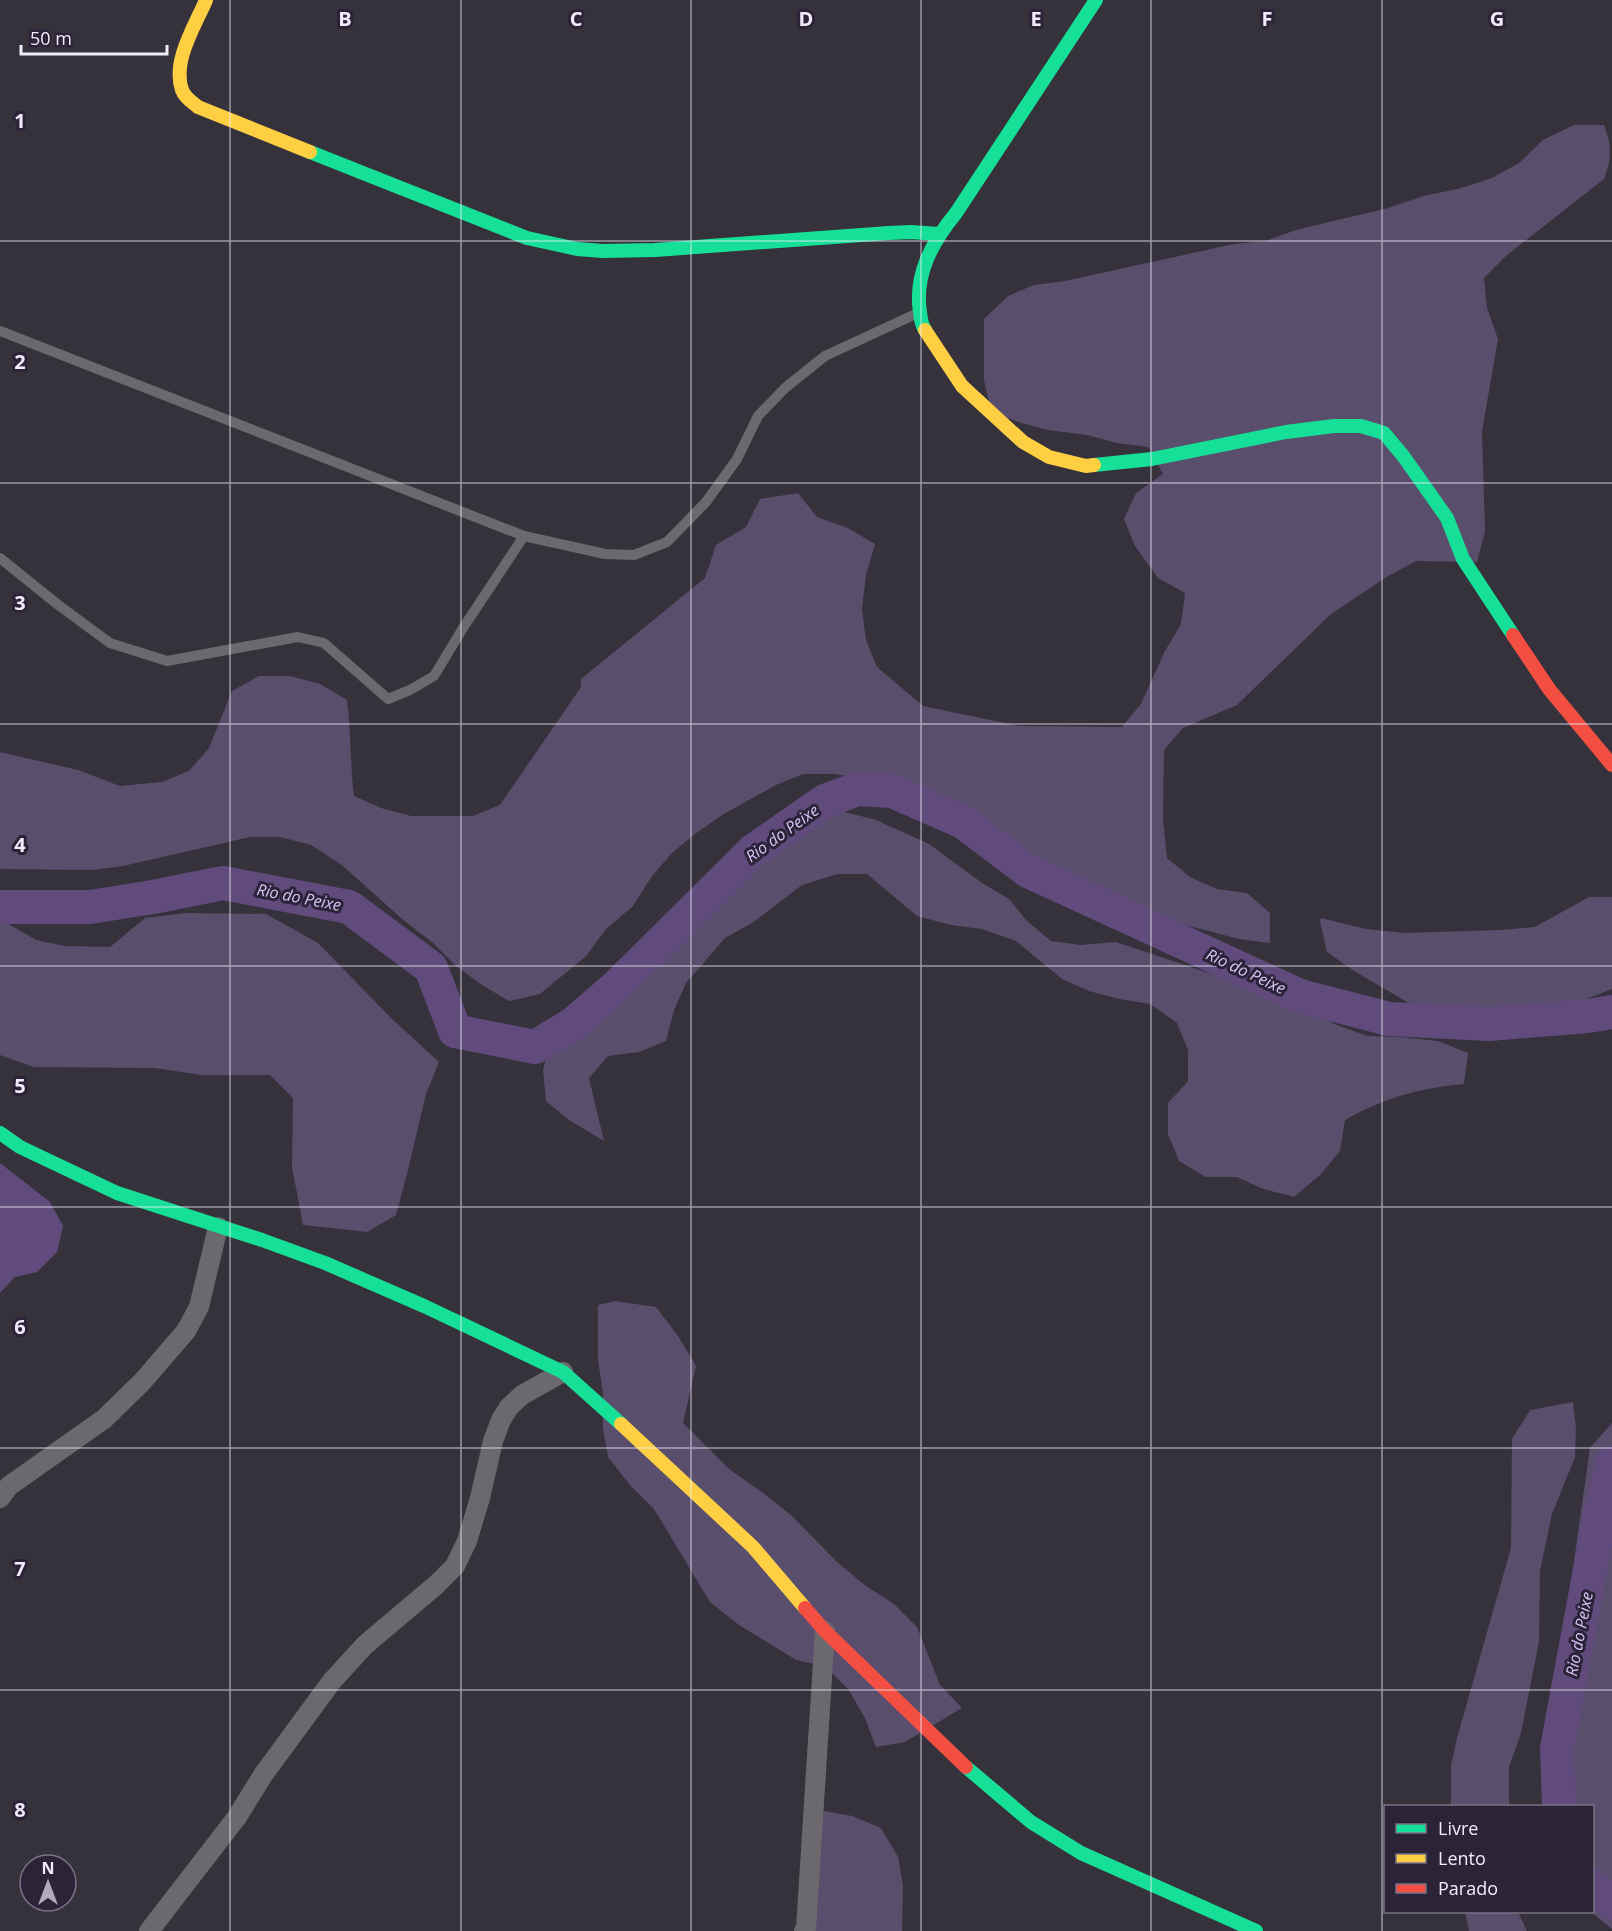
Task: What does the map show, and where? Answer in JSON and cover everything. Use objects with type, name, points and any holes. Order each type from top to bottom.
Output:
[{"type":"street","points":[[207,0],[182,58],[180,75],[182,90],[187,100],[198,107],[550,246],[594,251],[651,250],[912,232],[939,234]]},
{"type":"street","points":[[1096,0],[956,213],[939,234],[923,268],[918,298],[922,325],[962,386],[1023,442],[1049,457],[1086,466],[1152,459],[1286,432],[1324,427],[1361,426],[1384,433],[1447,518],[1463,559],[1549,689],[1612,765]]},
{"type":"street","points":[[0,1133],[20,1147],[117,1193],[326,1263],[424,1306],[562,1372],[672,1470],[753,1547],[825,1631],[980,1779],[1031,1822],[1081,1853],[1256,1931]]},
{"type":"street","points":[[0,1498],[9,1486],[104,1419],[142,1382],[186,1331],[199,1307],[218,1227]]},
{"type":"street","points":[[149,1931],[237,1817],[263,1775],[332,1681],[364,1645],[436,1585],[455,1566],[467,1541],[493,1441],[501,1420],[509,1407],[522,1395],[562,1372]]},
{"type":"street","points":[[805,1930],[825,1631]]},
{"type":"lane","points":[[0,331],[524,536],[605,554],[634,555],[667,542],[706,502],[737,459],[758,416],[785,388],[825,356],[920,312]]},
{"type":"lane","points":[[0,558],[110,643],[167,661],[298,637],[324,643],[388,699],[434,676],[524,536]]},
{"type":"shaded area","points":[[1574,125],[1604,125],[1610,152],[1604,179],[1507,255],[1484,278],[1487,308],[1498,339],[1482,431],[1485,531],[1477,562],[1416,561],[1388,576],[1331,614],[1237,705],[1183,728],[1164,750],[1163,819],[1167,858],[1190,877],[1217,889],[1247,893],[1270,913],[1270,943],[1239,939],[1147,915],[1086,891],[1059,872],[1033,860],[1006,837],[979,825],[926,790],[834,774],[803,774],[776,785],[722,815],[672,853],[652,876],[633,906],[606,929],[586,956],[540,994],[509,1001],[456,966],[433,943],[402,919],[342,865],[311,845],[280,837],[250,837],[123,866],[92,870],[0,869],[0,752],[78,770],[120,786],[162,782],[189,771],[209,748],[232,691],[259,676],[290,676],[320,684],[347,700],[354,796],[381,808],[411,816],[473,816],[500,805],[581,687],[581,679],[705,578],[716,545],[746,527],[760,499],[798,493],[817,517],[848,528],[875,544],[866,575],[862,609],[866,640],[877,667],[923,706],[1019,726],[1122,727],[1141,704],[1165,651],[1181,624],[1185,593],[1158,578],[1135,546],[1124,519],[1136,493],[1163,474],[1148,447],[1048,430],[1018,422],[991,411],[984,380],[984,319],[1008,296],[1034,285],[1065,281],[1234,244],[1265,241],[1296,230],[1388,208],[1423,196],[1458,189],[1492,178],[1519,163],[1543,140]]},
{"type":"shaded area","points":[[814,812],[845,812],[876,820],[929,844],[982,883],[1009,899],[1028,922],[1051,941],[1081,945],[1116,942],[1304,1005],[1334,1024],[1368,1036],[1438,1041],[1468,1053],[1464,1084],[1402,1095],[1345,1120],[1340,1151],[1321,1174],[1294,1197],[1263,1189],[1237,1177],[1206,1177],[1179,1161],[1168,1134],[1168,1103],[1188,1081],[1188,1050],[1177,1023],[1150,1004],[1089,991],[1062,979],[1016,941],[982,929],[951,925],[917,916],[867,874],[837,874],[802,885],[752,923],[725,938],[686,983],[674,1010],[666,1041],[639,1052],[608,1056],[589,1078],[604,1141],[569,1120],[546,1101],[543,1070],[551,1040],[570,1017],[594,998],[652,929],[783,823]]},
{"type":"shaded area","points":[[1589,897],[1612,897],[1612,989],[1584,1000],[1560,1019],[1530,1023],[1465,1022],[1434,1014],[1407,1002],[1354,971],[1327,952],[1320,921],[1321,918],[1366,929],[1404,933],[1535,927]]},
{"type":"shaded area","points":[[186,913],[266,914],[318,943],[392,1019],[439,1062],[426,1094],[396,1215],[367,1232],[303,1225],[292,1167],[293,1098],[270,1075],[201,1075],[155,1068],[34,1067],[0,1055],[0,919],[36,940],[65,946],[110,947],[145,918]]},
{"type":"shaded area","points":[[0,1163],[50,1202],[63,1226],[57,1252],[37,1272],[15,1277],[0,1293]]},
{"type":"shaded area","points":[[615,1301],[656,1307],[678,1336],[696,1366],[683,1423],[729,1469],[792,1516],[837,1562],[866,1586],[894,1604],[917,1627],[940,1685],[962,1708],[905,1742],[876,1747],[865,1718],[848,1689],[825,1666],[796,1660],[739,1625],[710,1602],[654,1509],[631,1486],[608,1457],[603,1428],[603,1393],[598,1359],[598,1305]]},
{"type":"shaded area","points":[[1573,1402],[1576,1428],[1575,1457],[1552,1514],[1540,1571],[1539,1641],[1521,1733],[1509,1767],[1509,1805],[1451,1805],[1451,1766],[1457,1738],[1511,1548],[1512,1439],[1530,1410]]},
{"type":"shaded area","points":[[1612,1423],[1612,1929],[1592,1913],[1594,1805],[1551,1805],[1551,1748],[1555,1718],[1563,1687],[1564,1649],[1572,1614],[1572,1576],[1590,1448]]},
{"type":"shaded area","points":[[824,1811],[852,1816],[881,1828],[898,1857],[903,1886],[902,1931],[811,1931],[817,1839]]},
{"type":"shaded area","points":[[1465,1913],[1518,1913],[1527,1931],[1469,1931]]},
{"type":"waterway","name":"Rio do Peixe","points":[[0,907],[90,907],[223,883],[349,907],[431,968],[455,1031],[535,1047],[573,1024],[617,986],[753,851],[825,801],[857,789],[892,791],[963,822],[1028,871],[1300,996],[1389,1019],[1489,1024],[1612,1012]]},
{"type":"waterway","name":"Rio do Peixe","points":[[1559,1805],[1557,1748],[1612,1463]]},
{"type":"waterway","name":"Rio do Peixe","points":[[1594,1887],[1612,1903]]},
{"type":"traffic: fast","points":[[925,330],[920,312],[920,284],[933,247],[1096,0]]},
{"type":"traffic: fast","points":[[310,152],[527,238],[577,249],[655,250],[889,233],[939,234]]},
{"type":"traffic: fast","points":[[1094,465],[1152,459],[1286,432],[1334,426],[1361,426],[1384,433],[1447,518],[1463,559],[1513,635]]},
{"type":"traffic: fast","points":[[0,1133],[20,1147],[117,1193],[325,1263],[424,1306],[563,1372],[621,1424]]},
{"type":"traffic: fast","points":[[966,1767],[1031,1822],[1081,1853],[1256,1931]]},
{"type":"traffic: slow","points":[[206,0],[182,56],[180,79],[185,95],[198,107],[310,152]]},
{"type":"traffic: slow","points":[[925,330],[962,386],[1023,442],[1049,457],[1086,466],[1094,465]]},
{"type":"traffic: slow","points":[[621,1424],[753,1547],[805,1608]]},
{"type":"traffic: jam","points":[[1513,635],[1549,689],[1612,765]]},
{"type":"traffic: jam","points":[[805,1608],[825,1631],[966,1767]]}]
